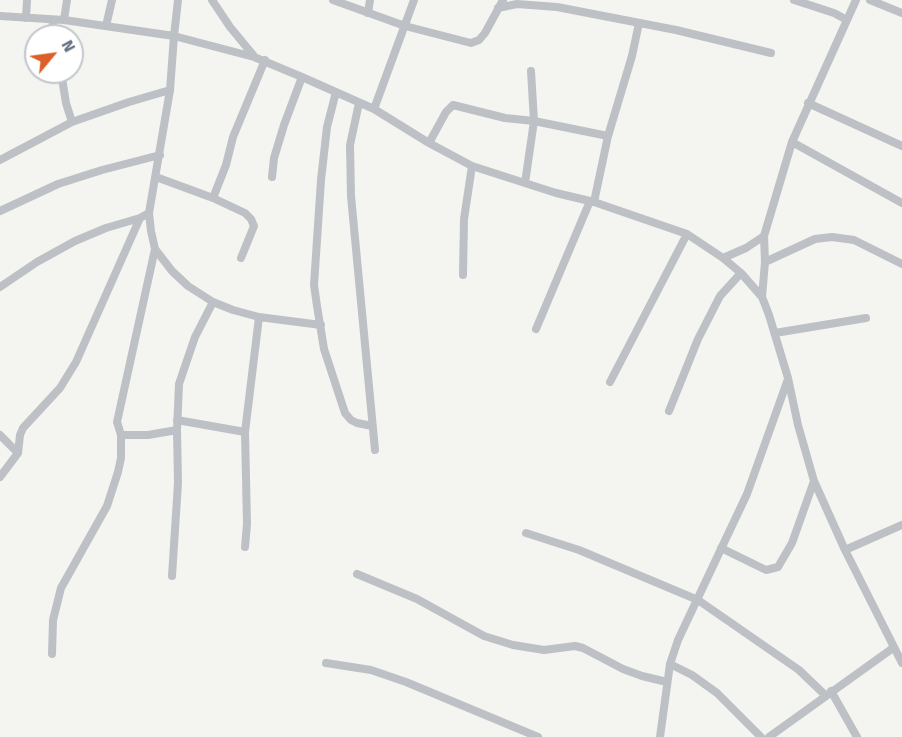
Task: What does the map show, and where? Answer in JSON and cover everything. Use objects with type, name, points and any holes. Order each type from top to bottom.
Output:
[{"type":"street","points":[[26,18],[27,0]]},
{"type":"street","points":[[64,20],[67,0]]},
{"type":"street","points":[[106,26],[112,0]]},
{"type":"street","points":[[52,654],[53,620],[61,588],[107,506],[121,458],[121,435],[117,422],[155,249],[149,213],[170,90],[178,0]]},
{"type":"street","points":[[212,0],[254,57]]},
{"type":"street","points":[[333,0],[405,26],[471,43],[479,40],[485,33],[501,4],[517,4],[557,7],[676,30],[771,53]]},
{"type":"street","points":[[368,13],[370,0]]},
{"type":"street","points":[[374,109],[414,0]]},
{"type":"street","points":[[794,0],[834,13],[847,20]]},
{"type":"street","points":[[762,297],[765,262],[764,236],[792,142],[856,0]]},
{"type":"street","points":[[870,0],[902,13]]},
{"type":"street","points":[[0,16],[64,20],[174,36],[265,60],[374,109],[472,166],[592,202],[687,234],[723,258],[741,273],[762,297],[788,378],[814,480],[845,550],[901,661]]},
{"type":"street","points":[[52,20],[53,24]]},
{"type":"street","points":[[536,329],[592,202],[639,23]]},
{"type":"street","points":[[213,198],[226,165],[233,137],[265,60]]},
{"type":"street","points":[[525,183],[534,121],[531,71]]},
{"type":"street","points":[[272,177],[274,158],[302,77]]},
{"type":"street","points":[[63,84],[72,122]]},
{"type":"street","points":[[0,160],[72,122],[170,90]]},
{"type":"street","points":[[336,92],[327,127],[314,285],[329,368],[345,413],[357,423],[372,426]]},
{"type":"street","points":[[359,103],[350,145],[351,196],[375,450]]},
{"type":"street","points":[[808,103],[902,146]]},
{"type":"street","points":[[429,143],[446,112],[453,105],[505,118],[534,121],[608,136]]},
{"type":"street","points":[[792,142],[902,203]]},
{"type":"street","points":[[0,211],[58,184],[102,170],[160,156]]},
{"type":"street","points":[[463,275],[464,219],[472,166]]},
{"type":"street","points":[[156,177],[213,198],[245,213],[254,226],[241,258]]},
{"type":"street","points":[[0,287],[37,262],[75,241],[149,213]]},
{"type":"street","points":[[0,477],[18,453],[23,428],[60,388],[76,362],[140,218]]},
{"type":"street","points":[[610,382],[687,234]]},
{"type":"street","points":[[723,258],[746,248],[764,236]]},
{"type":"street","points":[[765,262],[815,239],[832,237],[854,240],[902,264]]},
{"type":"street","points":[[155,249],[172,271],[188,286],[213,302],[259,317],[321,325]]},
{"type":"street","points":[[669,411],[698,339],[720,296],[741,273]]},
{"type":"street","points":[[172,576],[178,483],[179,384],[195,337],[213,302]]},
{"type":"street","points":[[245,547],[247,524],[245,432],[259,317]]},
{"type":"street","points":[[775,333],[866,318]]},
{"type":"street","points":[[660,737],[670,664],[678,640],[747,494],[788,378]]},
{"type":"street","points":[[121,435],[148,435],[177,425],[245,432]]},
{"type":"street","points":[[0,435],[18,453]]},
{"type":"street","points":[[721,548],[766,570],[778,567],[792,543],[814,480]]},
{"type":"street","points":[[845,550],[902,525]]},
{"type":"street","points":[[526,533],[579,550],[698,600],[787,661],[828,693],[857,737]]},
{"type":"street","points":[[357,574],[417,599],[491,638],[513,645],[544,650],[575,646],[583,648],[623,669],[667,682]]},
{"type":"street","points":[[769,737],[893,648]]},
{"type":"street","points":[[326,663],[371,670],[406,682],[538,737]]},
{"type":"street","points":[[670,664],[692,675],[717,693],[761,737]]}]
